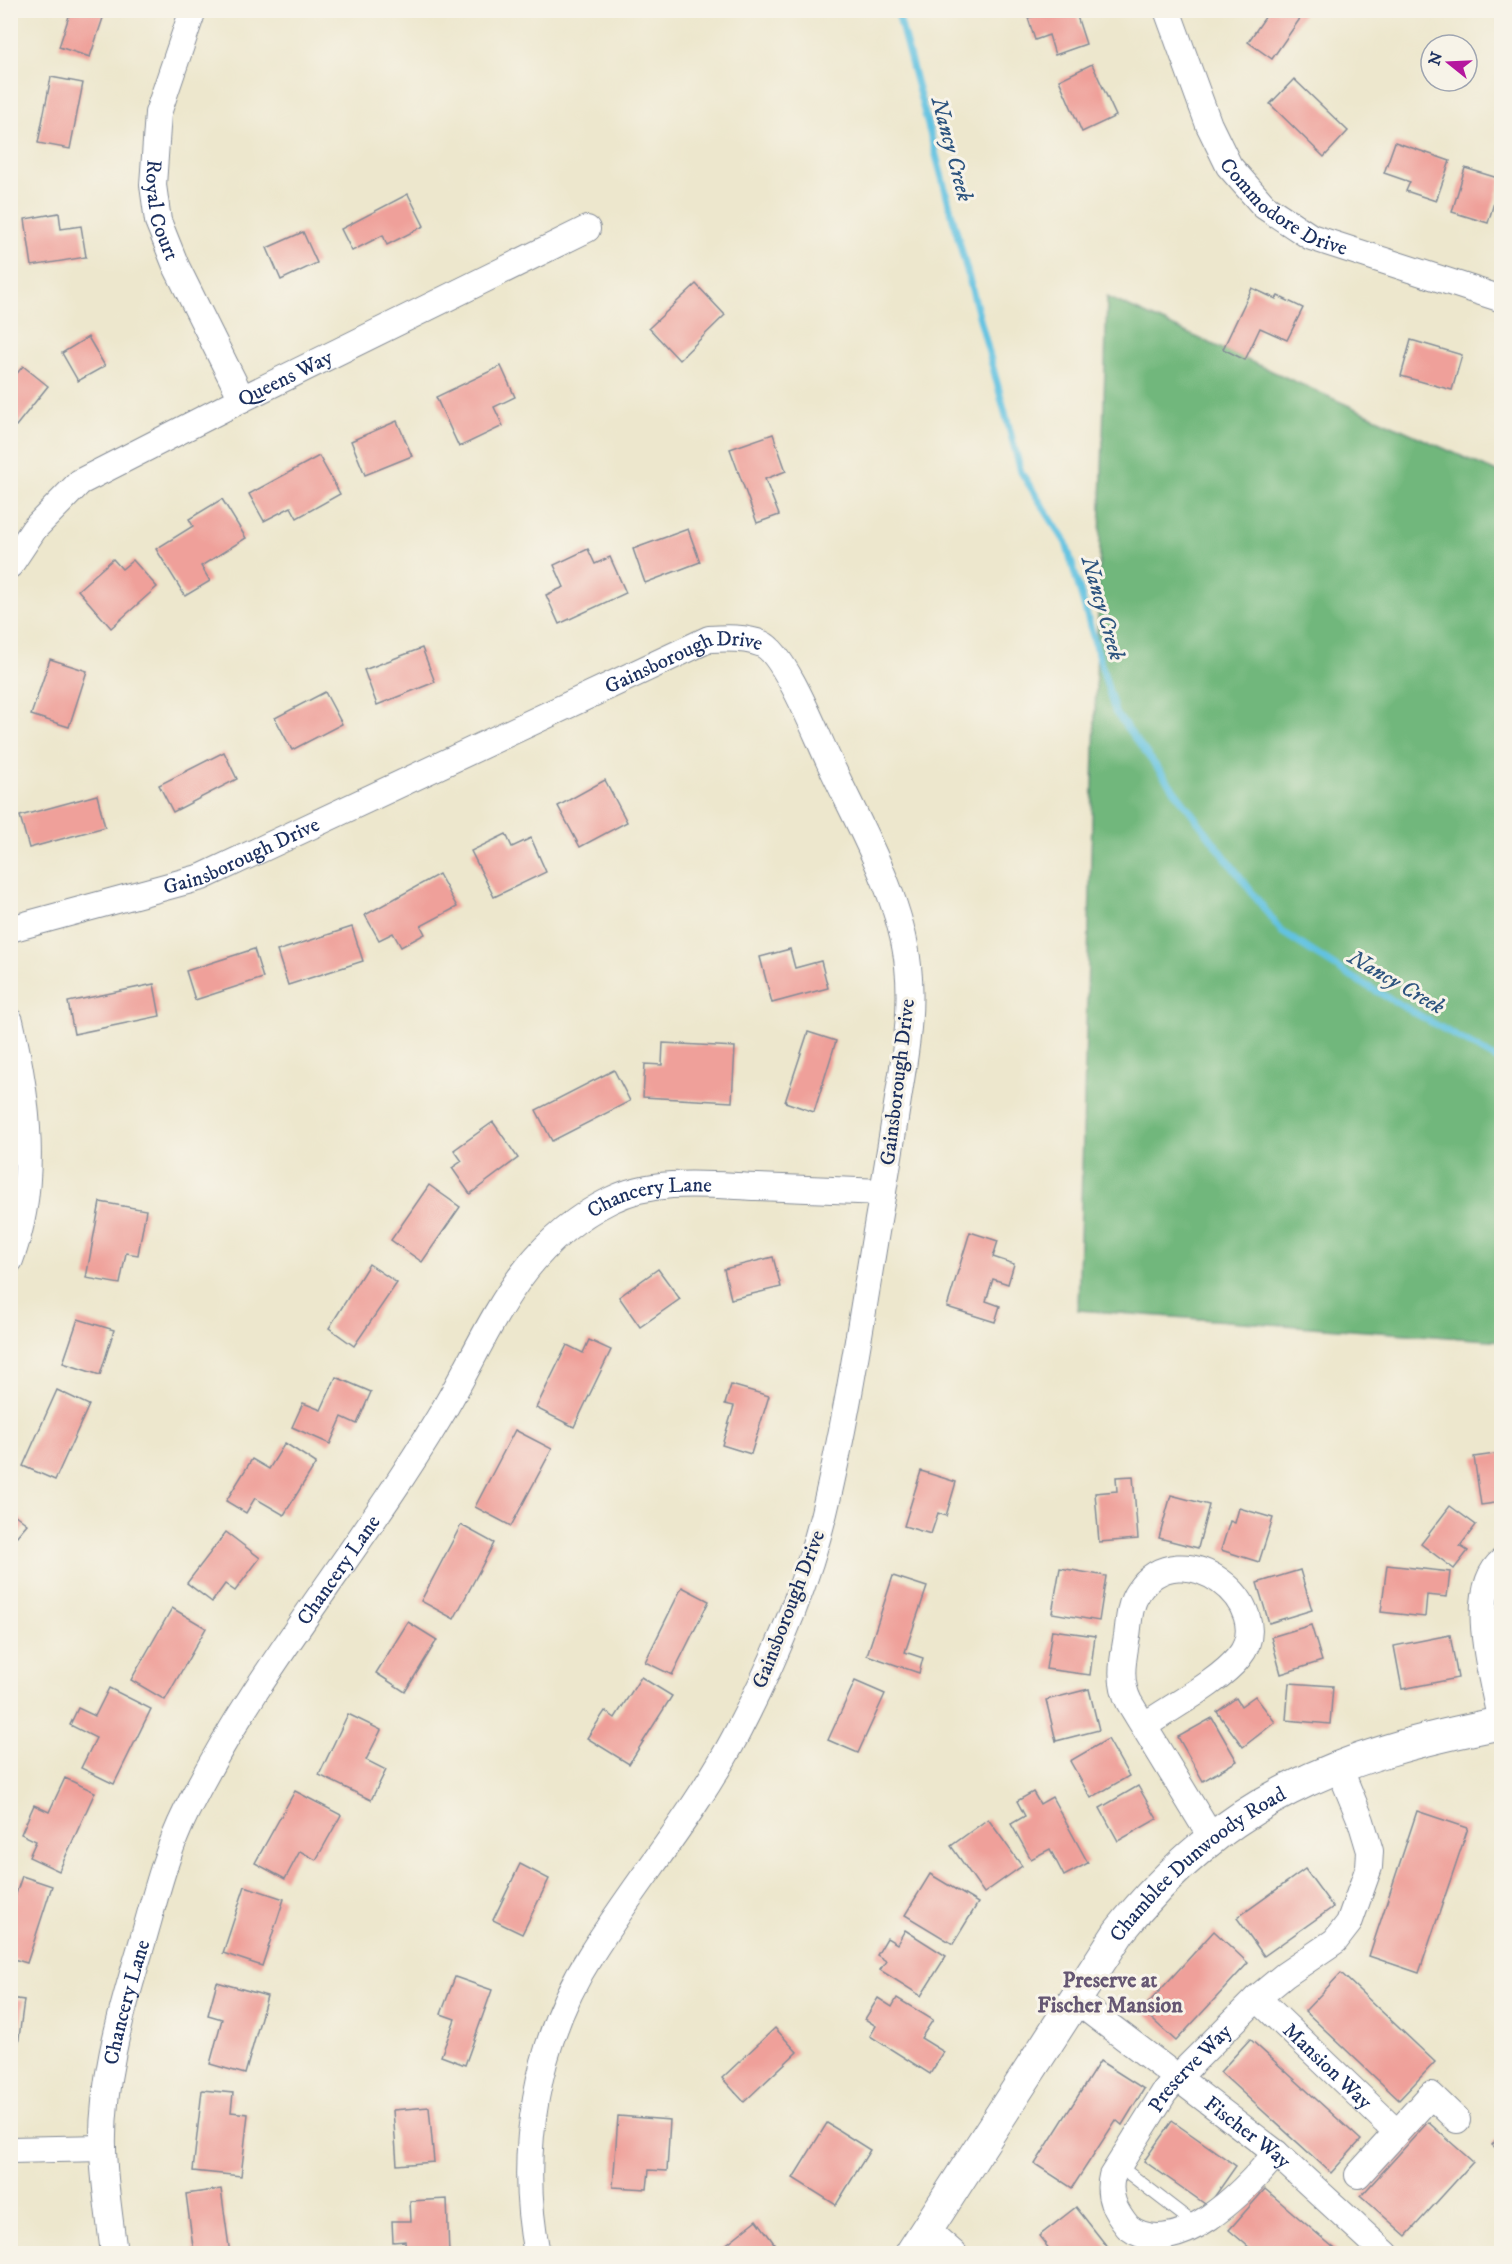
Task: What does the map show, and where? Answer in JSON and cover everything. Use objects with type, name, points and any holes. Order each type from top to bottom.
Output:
[{"type":"street","name":"Royal Court","points":[[193,10],[158,113],[153,185],[158,221],[176,266],[242,399]]},
{"type":"street","name":"Commodore Drive","points":[[1167,10],[1209,125],[1228,166],[1264,206],[1311,237],[1502,299]]},
{"type":"street","name":"Queens Way","points":[[10,565],[34,529],[80,482],[242,399],[588,229]]},
{"type":"street","name":"Gainsborough Drive","points":[[10,929],[43,922],[202,877],[709,639],[729,638],[763,644],[776,654],[797,692],[893,902],[908,963],[908,1037],[844,1416],[824,1514],[789,1618],[734,1739],[703,1790],[590,1955],[574,1985],[544,2061],[534,2106],[530,2157],[529,2195],[537,2253]]},
{"type":"street","points":[[10,1021],[19,1059],[28,1181],[20,1233],[10,1260]]},
{"type":"street","name":"Chancery Lane","points":[[114,2253],[103,2148],[108,2089],[121,2013],[163,1875],[185,1815],[227,1738],[439,1418],[508,1290],[546,1246],[588,1214],[612,1199],[643,1189],[691,1184],[883,1192]]},
{"type":"street","points":[[1501,1723],[1485,1636],[1483,1607],[1491,1575],[1502,1561]]},
{"type":"street","points":[[1144,1726],[1228,1669],[1241,1655],[1246,1642],[1247,1626],[1243,1607],[1232,1588],[1219,1578],[1176,1567],[1160,1572],[1137,1593],[1130,1610],[1121,1676],[1123,1691],[1144,1726],[1211,1837]]},
{"type":"street","name":"Chamblee Dunwoody Road","points":[[920,2242],[1119,1932],[1151,1893],[1211,1837],[1257,1806],[1303,1781],[1338,1767],[1432,1738],[1501,1723]]},
{"type":"street","name":"Preserve Way","points":[[1276,2153],[1247,2188],[1201,2228],[1177,2243],[1163,2245],[1141,2238],[1131,2230],[1114,2208],[1109,2187],[1112,2176],[1164,2093],[1257,1998],[1285,1975],[1335,1941],[1349,1923],[1369,1867],[1370,1851],[1361,1821],[1338,1767]]},
{"type":"street","name":"Mansion Way","points":[[1257,1998],[1397,2132]]},
{"type":"street","name":"Fischer Way","points":[[1074,1999],[1276,2153],[1386,2253]]},
{"type":"street","points":[[1358,2175],[1431,2095],[1457,2120]]},
{"type":"street","points":[[10,2150],[103,2148]]},
{"type":"street","points":[[920,2242],[954,2253]]},
{"type":"lane","points":[[1124,2156],[1127,2172],[1201,2228]]},
{"type":"green space","points":[[1107,297],[1501,474],[1501,1341],[1078,1310]]},
{"type":"building","points":[[71,10],[105,12],[90,57],[59,47]]},
{"type":"building","points":[[1037,10],[1075,10],[1086,44],[1055,55],[1049,35],[1035,40],[1028,18],[1038,15]]},
{"type":"building","points":[[1270,10],[1306,10],[1272,59],[1248,42]]},
{"type":"building","points":[[1092,64],[1116,116],[1082,132],[1059,80]]},
{"type":"building","points":[[51,77],[83,83],[70,149],[38,143]]},
{"type":"building","points":[[1294,79],[1348,131],[1324,157],[1270,104]]},
{"type":"building","points":[[1395,142],[1450,161],[1436,201],[1406,191],[1410,182],[1384,173]]},
{"type":"building","points":[[1465,168],[1501,179],[1488,223],[1452,212]]},
{"type":"building","points":[[408,194],[424,226],[387,245],[383,235],[352,251],[341,229]]},
{"type":"building","points":[[59,213],[61,229],[81,226],[86,257],[32,266],[25,219]]},
{"type":"building","points":[[303,232],[317,263],[281,280],[267,248]]},
{"type":"building","points":[[696,284],[725,315],[679,360],[649,328]]},
{"type":"building","points":[[1252,288],[1276,299],[1278,296],[1303,308],[1287,340],[1260,328],[1245,360],[1223,349]]},
{"type":"building","points":[[88,337],[105,366],[78,381],[62,353]]},
{"type":"building","points":[[1411,340],[1462,355],[1452,390],[1401,376]]},
{"type":"building","points":[[23,366],[48,386],[16,426],[10,422],[10,382]]},
{"type":"building","points":[[501,366],[515,397],[494,407],[503,426],[459,447],[436,397]]},
{"type":"building","points":[[397,421],[412,456],[365,475],[351,441]]},
{"type":"building","points":[[773,434],[786,471],[765,479],[779,515],[757,523],[730,449]]},
{"type":"building","points":[[319,456],[340,494],[297,518],[291,507],[264,521],[249,494]]},
{"type":"building","points":[[222,499],[246,538],[201,566],[210,581],[185,596],[156,549],[193,526],[189,519]]},
{"type":"building","points":[[688,529],[700,562],[645,583],[633,549]]},
{"type":"building","points":[[588,549],[595,564],[610,557],[626,593],[559,624],[546,595],[564,587],[554,565]]},
{"type":"building","points":[[113,559],[122,569],[133,560],[157,587],[111,628],[78,590]]},
{"type":"building","points":[[422,648],[435,682],[377,705],[364,670]]},
{"type":"building","points":[[50,659],[87,671],[69,727],[31,715]]},
{"type":"building","points":[[325,692],[342,724],[292,750],[275,718]]},
{"type":"building","points":[[224,752],[237,779],[173,812],[159,785]]},
{"type":"building","points":[[605,780],[627,822],[580,847],[558,806]]},
{"type":"building","points":[[97,795],[105,827],[29,848],[20,816]]},
{"type":"building","points":[[506,834],[512,847],[531,838],[546,872],[494,897],[471,851]]},
{"type":"building","points":[[439,874],[457,907],[421,926],[425,934],[401,947],[393,933],[379,940],[365,915]]},
{"type":"building","points":[[352,927],[363,961],[288,985],[277,951]]},
{"type":"building","points":[[254,949],[263,978],[195,1000],[186,971]]},
{"type":"building","points":[[790,949],[795,968],[821,961],[828,988],[772,1003],[760,957]]},
{"type":"building","points":[[154,984],[160,1016],[74,1034],[68,1002]]},
{"type":"building","points":[[808,1032],[836,1041],[814,1112],[785,1102]]},
{"type":"building","points":[[663,1043],[735,1047],[732,1102],[643,1097],[645,1064],[662,1065]]},
{"type":"building","points":[[614,1070],[630,1101],[552,1141],[536,1110]]},
{"type":"building","points":[[493,1122],[518,1158],[470,1194],[452,1168],[462,1161],[454,1150]]},
{"type":"building","points":[[429,1185],[460,1207],[422,1262],[391,1240]]},
{"type":"building","points":[[100,1202],[146,1210],[138,1255],[126,1253],[120,1284],[86,1278]]},
{"type":"building","points":[[970,1232],[998,1241],[993,1257],[1014,1264],[1008,1284],[993,1279],[986,1301],[1000,1306],[995,1322],[947,1307]]},
{"type":"building","points":[[773,1257],[781,1287],[731,1299],[724,1269]]},
{"type":"building","points":[[369,1264],[397,1283],[354,1346],[329,1328]]},
{"type":"building","points":[[658,1269],[680,1299],[640,1327],[619,1297]]},
{"type":"building","points":[[78,1319],[114,1330],[100,1375],[63,1363]]},
{"type":"building","points":[[589,1340],[611,1350],[574,1427],[536,1408],[567,1345],[583,1353]]},
{"type":"building","points":[[336,1377],[371,1392],[357,1424],[342,1417],[330,1444],[292,1427],[303,1403],[321,1410]]},
{"type":"building","points":[[731,1385],[769,1396],[751,1454],[722,1445],[734,1406],[725,1404]]},
{"type":"building","points":[[57,1390],[89,1405],[55,1480],[23,1466]]},
{"type":"building","points":[[515,1430],[552,1449],[511,1526],[475,1507]]},
{"type":"building","points":[[285,1443],[316,1463],[284,1515],[255,1498],[246,1513],[226,1501],[252,1459],[269,1469]]},
{"type":"building","points":[[1502,1453],[1502,1502],[1481,1505],[1474,1457]]},
{"type":"building","points":[[921,1471],[956,1482],[946,1516],[938,1513],[931,1534],[904,1526]]},
{"type":"building","points":[[1133,1476],[1138,1539],[1099,1542],[1095,1493],[1117,1491],[1116,1477]]},
{"type":"building","points":[[1171,1495],[1209,1505],[1198,1548],[1159,1538]]},
{"type":"building","points":[[1450,1506],[1476,1525],[1460,1546],[1468,1551],[1454,1569],[1421,1544]]},
{"type":"building","points":[[1239,1508],[1273,1518],[1259,1562],[1221,1550],[1230,1521],[1235,1523]]},
{"type":"building","points":[[10,1511],[27,1524],[10,1544]]},
{"type":"building","points":[[461,1525],[494,1543],[454,1619],[421,1601]]},
{"type":"building","points":[[226,1532],[260,1558],[235,1591],[225,1584],[212,1602],[187,1583]]},
{"type":"building","points":[[1387,1565],[1450,1572],[1447,1597],[1427,1595],[1425,1617],[1381,1612]]},
{"type":"building","points":[[1060,1568],[1106,1576],[1099,1621],[1052,1613]]},
{"type":"building","points":[[1300,1570],[1312,1610],[1269,1623],[1257,1583]]},
{"type":"building","points":[[893,1576],[927,1587],[905,1652],[923,1658],[919,1673],[867,1655]]},
{"type":"building","points":[[682,1587],[709,1601],[672,1675],[645,1662]]},
{"type":"building","points":[[172,1608],[206,1628],[165,1700],[131,1680]]},
{"type":"building","points":[[408,1622],[437,1640],[405,1692],[376,1673]]},
{"type":"building","points":[[1311,1625],[1322,1661],[1281,1674],[1271,1637]]},
{"type":"building","points":[[1052,1630],[1095,1636],[1090,1675],[1046,1669]]},
{"type":"building","points":[[1450,1635],[1458,1678],[1402,1689],[1394,1646]]},
{"type":"building","points":[[641,1677],[672,1696],[629,1764],[587,1738],[605,1711],[615,1718]]},
{"type":"building","points":[[855,1681],[885,1694],[858,1753],[828,1740]]},
{"type":"building","points":[[1289,1683],[1333,1686],[1330,1724],[1286,1720]]},
{"type":"building","points":[[109,1688],[151,1709],[114,1784],[81,1768],[96,1738],[70,1725],[78,1708],[95,1716]]},
{"type":"building","points":[[1089,1689],[1099,1730],[1056,1741],[1046,1700]]},
{"type":"building","points":[[1255,1696],[1275,1722],[1243,1747],[1217,1712],[1236,1698],[1241,1706]]},
{"type":"building","points":[[348,1714],[381,1730],[366,1760],[386,1770],[371,1800],[319,1775]]},
{"type":"building","points":[[1212,1718],[1237,1761],[1203,1781],[1178,1737]]},
{"type":"building","points":[[1108,1739],[1129,1776],[1091,1798],[1070,1761]]},
{"type":"building","points":[[65,1778],[95,1792],[59,1871],[29,1857],[36,1841],[21,1834],[34,1805],[49,1812]]},
{"type":"building","points":[[1138,1786],[1157,1819],[1118,1841],[1100,1808]]},
{"type":"building","points":[[295,1791],[341,1815],[316,1860],[300,1851],[285,1879],[255,1863]]},
{"type":"building","points":[[1033,1792],[1040,1804],[1052,1797],[1088,1863],[1064,1876],[1050,1849],[1031,1859],[1011,1824],[1025,1816],[1017,1801]]},
{"type":"building","points":[[1417,1811],[1468,1828],[1419,1973],[1369,1956]]},
{"type":"building","points":[[988,1819],[1022,1866],[984,1893],[951,1846]]},
{"type":"building","points":[[520,1864],[549,1879],[522,1934],[493,1920]]},
{"type":"building","points":[[1305,1869],[1333,1907],[1264,1956],[1237,1918]]},
{"type":"building","points":[[930,1874],[978,1903],[953,1944],[905,1915]]},
{"type":"building","points":[[22,1876],[52,1886],[27,1963],[10,1958],[10,1912]]},
{"type":"building","points":[[245,1886],[284,1899],[262,1966],[223,1953]]},
{"type":"building","points":[[905,1930],[946,1956],[921,1996],[880,1970],[886,1961],[877,1955],[887,1938],[897,1944]]},
{"type":"building","points":[[1214,1931],[1248,1963],[1176,2041],[1142,2010]]},
{"type":"building","points":[[1341,1973],[1435,2062],[1399,2100],[1305,2011]]},
{"type":"building","points":[[455,1977],[492,1990],[465,2065],[441,2056],[455,2019],[441,2014]]},
{"type":"building","points":[[217,1982],[267,1996],[245,2074],[210,2064],[222,2019],[208,2015]]},
{"type":"building","points":[[10,1998],[24,2000],[13,2083],[10,2083]]},
{"type":"building","points":[[878,1998],[892,2007],[897,1998],[933,2020],[921,2038],[944,2052],[930,2074],[870,2036],[876,2026],[865,2019]]},
{"type":"building","points":[[775,2028],[797,2052],[744,2102],[722,2078]]},
{"type":"building","points":[[1250,2039],[1361,2140],[1331,2173],[1220,2072]]},
{"type":"building","points":[[1100,2061],[1144,2089],[1122,2125],[1116,2120],[1072,2188],[1035,2164]]},
{"type":"building","points":[[202,2090],[233,2093],[231,2112],[248,2114],[241,2176],[193,2171]]},
{"type":"building","points":[[429,2107],[434,2162],[397,2165],[393,2110]]},
{"type":"building","points":[[618,2116],[670,2120],[667,2171],[649,2170],[647,2189],[613,2187]]},
{"type":"building","points":[[1172,2121],[1236,2166],[1208,2206],[1144,2161]]},
{"type":"building","points":[[1428,2122],[1473,2162],[1406,2236],[1361,2196]]},
{"type":"building","points":[[827,2123],[870,2150],[836,2205],[793,2178]]},
{"type":"building","points":[[1502,2133],[1502,2153],[1492,2145]]},
{"type":"building","points":[[221,2189],[230,2254],[194,2254],[186,2194]]},
{"type":"building","points":[[1265,2189],[1341,2254],[1257,2254],[1229,2230]]},
{"type":"building","points":[[447,2199],[449,2254],[406,2254],[405,2241],[393,2242],[392,2221],[411,2221],[410,2201]]},
{"type":"building","points":[[1076,2207],[1113,2254],[1053,2254],[1039,2236]]},
{"type":"building","points":[[757,2220],[776,2246],[767,2254],[714,2254]]},
{"type":"building","points":[[10,2221],[14,2221],[16,2254],[10,2254]]},
{"type":"waterway","name":"Nancy Creek","points":[[897,10],[1021,472],[1066,543],[1115,712],[1282,932],[1353,978],[1502,1062]]},
{"type":"district","name":"Preserve at Fischer Mansion","points":[[1110,1992]]}]
